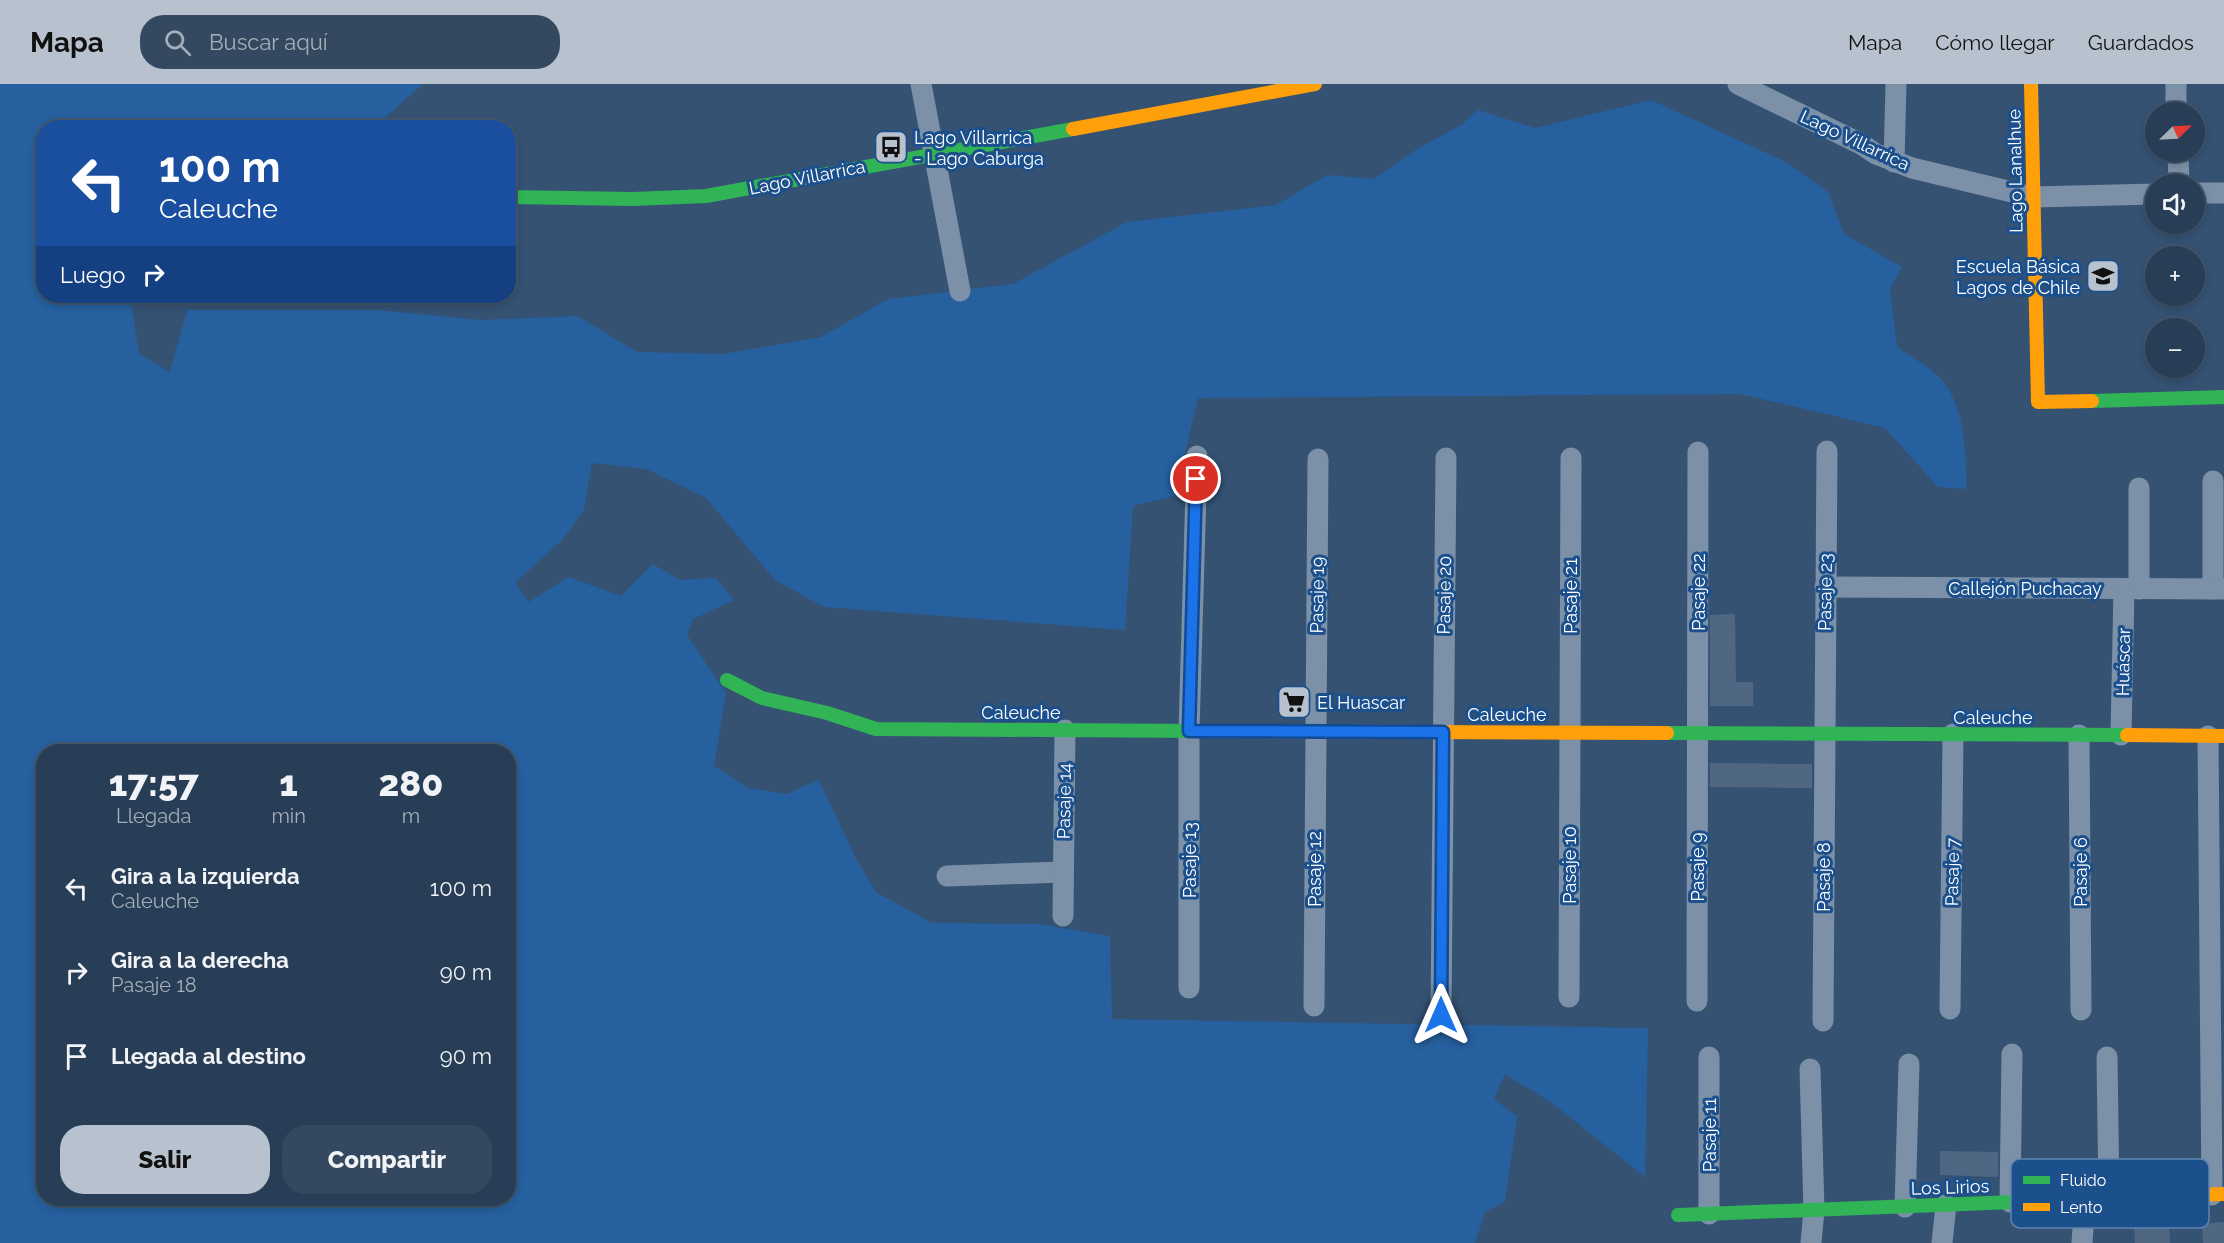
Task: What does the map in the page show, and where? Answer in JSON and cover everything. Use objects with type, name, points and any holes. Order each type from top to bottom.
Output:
[{"type":"street","points":[[921,84],[960,291]]},
{"type":"street","name":"Lago Villarrica","points":[[516,198],[643,200],[706,196],[1315,84]]},
{"type":"street","name":"Lago Villarrica","points":[[1738,84],[1760,89],[1894,162],[2033,197],[2145,194]]},
{"type":"street","points":[[1894,162],[1896,84]]},
{"type":"street","name":"Lago Lanalhue","points":[[2031,84],[2038,402],[2224,397]]},
{"type":"street","points":[[2176,84],[2176,102]]},
{"type":"street","points":[[2205,193],[2224,193]]},
{"type":"street","name":"Pasaje 23","points":[[1824,734],[1827,451]]},
{"type":"street","name":"Pasaje 22","points":[[1698,452],[1698,733]]},
{"type":"street","name":"Pasaje 13","points":[[1189,988],[1189,731],[1197,456]]},
{"type":"street","name":"Pasaje 20","points":[[1443,732],[1446,458]]},
{"type":"street","name":"Pasaje 21","points":[[1569,733],[1571,458]]},
{"type":"street","name":"Pasaje 19","points":[[1315,732],[1318,459]]},
{"type":"street","points":[[2213,481],[2219,589]]},
{"type":"street","name":"Huáscar","points":[[2121,735],[2139,488]]},
{"type":"street","name":"Callejón Puchacay","points":[[1825,587],[2219,589]]},
{"type":"street","name":"Caleuche","points":[[727,680],[762,698],[827,713],[876,729],[2216,736]]},
{"type":"street","name":"Pasaje 14","points":[[1063,915],[1065,730]]},
{"type":"street","name":"Pasaje 12","points":[[1314,1006],[1315,732]]},
{"type":"street","points":[[1441,1015],[1443,732]]},
{"type":"street","name":"Pasaje 10","points":[[1569,733],[1569,997]]},
{"type":"street","name":"Pasaje 9","points":[[1697,1001],[1698,733]]},
{"type":"street","name":"Pasaje 8","points":[[1822,1021],[1824,734]]},
{"type":"street","name":"Pasaje 7","points":[[1950,1009],[1953,734]]},
{"type":"street","name":"Pasaje 6","points":[[2079,735],[2081,1010]]},
{"type":"street","points":[[2216,736],[2210,1021],[2218,1194]]},
{"type":"street","points":[[947,876],[1063,872]]},
{"type":"street","points":[[2010,1202],[2012,1054]]},
{"type":"street","name":"Pasaje 11","points":[[1709,1057],[1709,1214]]},
{"type":"street","points":[[2107,1057],[2108,1159]]},
{"type":"street","points":[[1905,1206],[1910,1064]]},
{"type":"street","points":[[1810,1069],[1815,1210],[1811,1243]]},
{"type":"street","name":"Los Lirios","points":[[1678,1215],[2010,1202]]},
{"type":"street","points":[[1942,1243],[1946,1205]]},
{"type":"street","points":[[2082,1243],[2083,1228]]},
{"type":"shaded area","points":[[0,84],[423,84],[382,120],[36,120],[36,303],[131,303],[139,354],[170,372],[187,310],[377,310],[481,320],[577,316],[637,352],[723,354],[821,337],[888,299],[1013,284],[1127,222],[1276,205],[1327,175],[1374,179],[1417,149],[1461,125],[1478,110],[1535,128],[1651,100],[1788,163],[1828,192],[1844,234],[1902,267],[1890,289],[1897,347],[1925,365],[1948,388],[1963,430],[1966,489],[1938,487],[1885,428],[1741,394],[1198,398],[1175,496],[1133,506],[1125,630],[824,607],[775,580],[706,498],[646,469],[592,463],[584,510],[562,540],[515,583],[529,602],[568,577],[621,596],[653,564],[680,580],[716,578],[734,600],[693,619],[687,635],[726,693],[714,766],[749,788],[787,794],[819,780],[856,859],[876,892],[932,923],[1040,924],[1110,936],[1112,1019],[1648,1028],[1645,1177],[1552,1103],[1505,1074],[1494,1099],[1517,1116],[1505,1202],[1485,1212],[1475,1243],[0,1243]]},
{"type":"building","points":[[1735,614],[1736,682],[1753,682],[1753,706],[1710,706],[1710,615]]},
{"type":"building","points":[[1710,763],[1812,764],[1812,788],[1710,787]]},
{"type":"building","points":[[1940,1151],[1998,1152],[1998,1177],[1940,1175]]},
{"type":"building","points":[[2224,1222],[2224,1243],[2203,1243],[2202,1228],[2209,1228],[2209,1223]]},
{"type":"building","points":[[2134,1228],[2169,1228],[2170,1243],[2135,1243]]},
{"type":"traffic: fast","points":[[516,197],[632,199],[706,196],[1073,129]]},
{"type":"traffic: fast","points":[[2092,401],[2224,397]]},
{"type":"traffic: fast","points":[[727,680],[762,698],[827,713],[876,729],[1199,731]]},
{"type":"traffic: fast","points":[[1667,733],[2127,735]]},
{"type":"traffic: fast","points":[[1678,1215],[2011,1202]]},
{"type":"traffic: slow","points":[[1073,129],[1315,84]]},
{"type":"traffic: slow","points":[[2031,84],[2038,402],[2092,401]]},
{"type":"traffic: slow","points":[[1199,731],[1667,733]]},
{"type":"traffic: slow","points":[[2127,735],[2224,736]]},
{"type":"traffic: slow","points":[[2209,1195],[2224,1194]]},
{"type":"place","name":"Lago Villarrica - Lago Caburga","points":[[891,147]]},
{"type":"place","name":"Escuela Básica Lagos de Chile","points":[[2103,276]]},
{"type":"place","name":"El Huascar","points":[[1294,702]]},
{"type":"route","points":[[1196,479],[1189,731],[1443,732],[1441,1015]]}]
